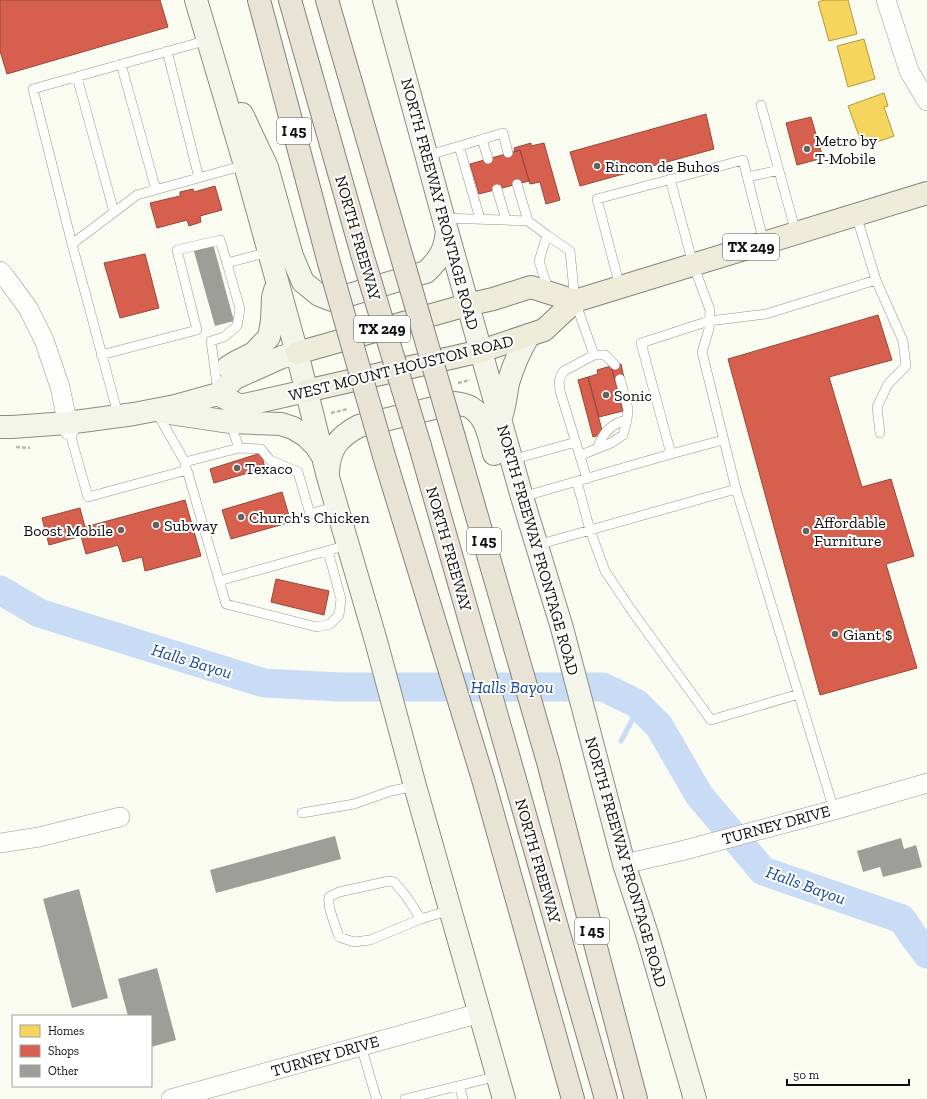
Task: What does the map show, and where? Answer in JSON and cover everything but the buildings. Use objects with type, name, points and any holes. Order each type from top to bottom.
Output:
[{"type":"highway","name":"NORTH FREEWAY","points":[[258,0],[329,263],[384,456],[483,779],[573,1099]]},
{"type":"highway","name":"NORTH FREEWAY","points":[[290,0],[362,254],[420,446],[606,1099]]},
{"type":"highway","name":"NORTH FREEWAY","points":[[327,0],[548,762],[636,1099]]},
{"type":"main road","points":[[196,0],[245,165],[297,353],[336,506],[338,548],[376,642],[415,786],[504,1099]]},
{"type":"main road","name":"NORTH FREEWAY FRONTAGE ROAD","points":[[384,0],[467,305],[536,546],[562,628],[624,864],[647,934],[695,1099]]},
{"type":"main road","points":[[208,40],[267,167],[292,256],[303,282],[319,296],[332,300],[426,272],[435,264],[446,243],[445,224]]},
{"type":"main road","name":"WEST MOUNT HOUSTON ROAD","points":[[223,403],[240,406],[481,351],[544,330],[575,301],[927,193]]},
{"type":"main road","points":[[223,403],[236,362],[254,354],[269,337],[272,321],[273,297],[277,281]]},
{"type":"main road","name":"TX 249","points":[[297,353],[493,299],[531,287],[575,301]]},
{"type":"main road","points":[[500,420],[515,363],[521,348],[529,335]]},
{"type":"main road","points":[[223,403],[236,378],[282,357],[297,353]]},
{"type":"main road","points":[[166,408],[223,403]]},
{"type":"main road","points":[[6,427],[68,427],[166,408],[223,403],[293,428],[306,436],[316,446],[326,468]]},
{"type":"main road","points":[[326,468],[338,441],[347,432],[359,426],[455,403],[470,407],[481,416],[487,430],[518,537],[562,628]]},
{"type":"street","points":[[886,0],[909,71],[927,101]]},
{"type":"street","points":[[0,271],[28,308],[44,340],[60,387],[68,427]]},
{"type":"street","name":"TURNEY DRIVE","points":[[624,864],[681,851],[834,810],[927,783]]},
{"type":"street","points":[[0,843],[39,836],[120,817]]},
{"type":"street","name":"TURNEY DRIVE","points":[[171,1099],[480,1013]]},
{"type":"lane","points":[[116,407],[72,244],[33,89],[208,40]]},
{"type":"lane","points":[[167,52],[199,178]]},
{"type":"lane","points":[[122,64],[156,190]]},
{"type":"lane","points":[[77,77],[114,212]]},
{"type":"lane","points":[[761,105],[796,233]]},
{"type":"lane","points":[[426,156],[503,133],[508,154]]},
{"type":"lane","points":[[482,139],[488,159]]},
{"type":"lane","points":[[459,146],[480,219]]},
{"type":"lane","points":[[620,287],[597,199],[743,160],[764,243]]},
{"type":"lane","points":[[72,244],[137,195],[245,165]]},
{"type":"lane","points":[[748,177],[779,170]]},
{"type":"lane","points":[[670,180],[693,264],[710,310],[709,329],[702,352],[736,489],[834,810]]},
{"type":"lane","points":[[517,184],[528,221],[570,251],[575,301],[594,355]]},
{"type":"lane","points":[[497,189],[506,220]]},
{"type":"lane","points":[[856,214],[876,280],[903,341],[906,366],[888,384],[877,407],[880,433]]},
{"type":"lane","points":[[445,224],[480,219],[528,221]]},
{"type":"lane","points":[[547,236],[539,261],[549,293]]},
{"type":"lane","points":[[211,341],[224,337],[237,326],[240,309],[220,240],[177,250],[197,330],[211,341],[223,403],[239,448]]},
{"type":"lane","points":[[227,263],[269,252]]},
{"type":"lane","points":[[671,454],[641,343],[709,321],[766,314],[876,280]]},
{"type":"lane","points":[[101,355],[197,330]]},
{"type":"lane","points":[[587,478],[560,391],[560,375],[564,371],[594,355],[605,355],[615,365]]},
{"type":"lane","points":[[581,455],[611,443],[623,435],[628,409],[620,379]]},
{"type":"lane","points":[[166,408],[186,466],[219,581],[226,604],[317,627],[330,624],[339,615],[341,599],[338,548],[219,581]]},
{"type":"lane","points":[[597,449],[600,439],[613,425],[620,421],[627,420]]},
{"type":"lane","points":[[68,427],[88,497],[239,448],[261,449],[270,460],[298,472],[310,514],[336,506]]},
{"type":"lane","points":[[522,497],[724,440]]},
{"type":"lane","points":[[511,460],[576,442]]},
{"type":"lane","points":[[577,482],[590,530],[605,571],[711,720],[799,694]]},
{"type":"lane","points":[[536,546],[736,489]]},
{"type":"lane","points":[[302,813],[354,804],[391,791],[415,786]]},
{"type":"lane","points":[[421,919],[406,896],[394,882],[389,881],[339,892],[329,897],[328,900],[339,936],[354,942],[370,940],[421,919],[450,910]]},
{"type":"lane","points":[[362,1046],[377,1099]]},
{"type":"lane","points":[[406,1099],[498,1076]]},
{"type":"lane","points":[[459,1086],[463,1099]]},
{"type":"waterway","name":"Halls Bayou","points":[[0,590],[39,613],[264,683],[340,687],[603,687],[636,703],[659,726],[699,795],[763,871],[902,919],[927,954]]},
{"type":"waterway","points":[[621,741],[639,707]]},
{"type":"place","name":"Metro by T-Mobile","points":[[807,149]]},
{"type":"place","name":"Rincon de Buhos","points":[[597,166]]},
{"type":"place","name":"Sonic","points":[[606,395]]},
{"type":"place","name":"Texaco","points":[[237,468]]},
{"type":"place","name":"Church's Chicken","points":[[241,517]]},
{"type":"place","name":"Subway","points":[[156,525]]},
{"type":"place","name":"Boost Mobile","points":[[121,530]]},
{"type":"place","name":"Affordable Furniture","points":[[806,531]]},
{"type":"place","name":"Giant $","points":[[835,634]]}]
